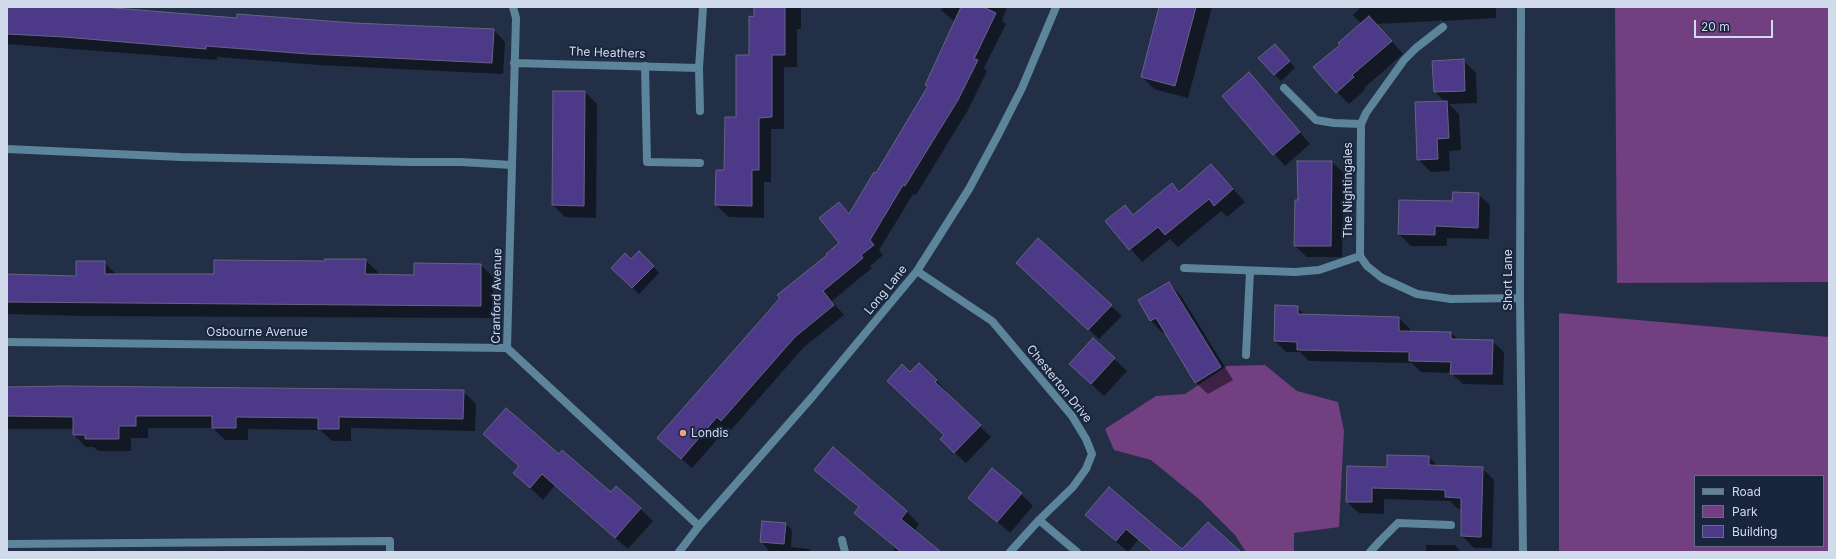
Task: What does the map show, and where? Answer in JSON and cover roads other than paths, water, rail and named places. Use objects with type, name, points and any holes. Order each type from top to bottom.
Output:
[{"type":"street","name":"Cranford Avenue","points":[[513,7],[516,18],[507,348],[698,526]]},
{"type":"street","points":[[700,111],[699,68],[702,7]]},
{"type":"street","name":"Long Lane","points":[[679,552],[698,526],[814,396],[917,271],[969,189],[998,135],[1022,88],[1056,7]]},
{"type":"street","name":"Short Lane","points":[[1521,7],[1520,298],[1523,552]]},
{"type":"street","name":"The Nightingales","points":[[1360,256],[1361,124],[1366,112],[1404,60],[1416,48],[1443,27]]},
{"type":"street","name":"The Heathers","points":[[514,63],[699,68]]},
{"type":"street","points":[[645,66],[647,162],[700,163]]},
{"type":"street","name":"The Nightingales","points":[[1284,88],[1316,120],[1334,123],[1361,124]]},
{"type":"street","points":[[7,148],[181,157],[461,162],[512,165]]},
{"type":"street","points":[[1184,268],[1295,272],[1319,270],[1360,256],[1367,266],[1382,278],[1417,294],[1451,299],[1520,298]]},
{"type":"street","name":"Chesterton Drive","points":[[917,271],[992,322],[1072,416],[1086,439],[1092,454],[1086,469],[1073,486],[1010,552]]},
{"type":"street","points":[[1246,355],[1250,271]]},
{"type":"street","name":"Osbourne Avenue","points":[[7,342],[507,348]]},
{"type":"street","points":[[1039,520],[1076,552]]},
{"type":"street","points":[[1370,552],[1398,524],[1451,525]]},
{"type":"street","points":[[842,540],[844,552]]},
{"type":"street","points":[[7,544],[390,541],[390,552]]},
{"type":"place","name":"Londis","points":[[683,433]]}]
